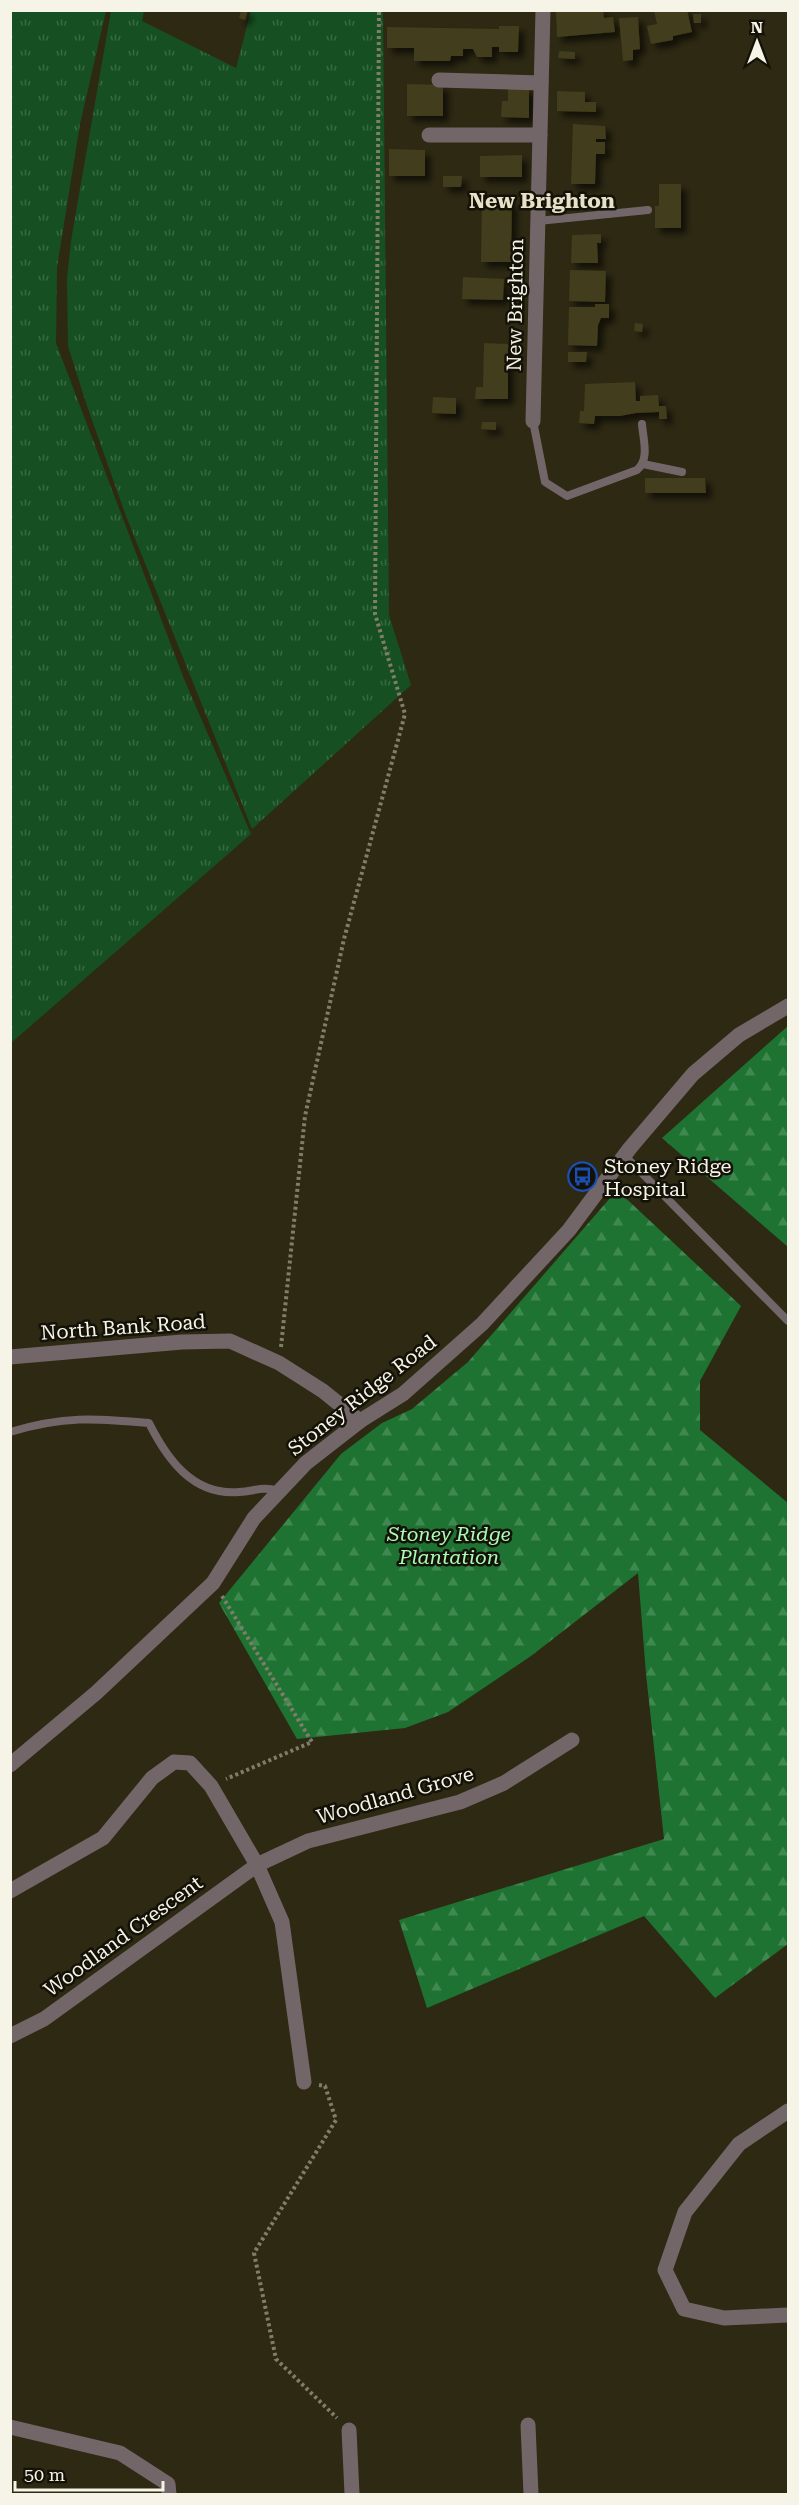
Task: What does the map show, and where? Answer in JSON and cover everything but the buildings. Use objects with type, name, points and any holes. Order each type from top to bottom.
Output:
[{"type":"street","name":"New Brighton","points":[[533,421],[543,10]]},
{"type":"street","points":[[439,80],[541,83]]},
{"type":"street","points":[[429,135],[540,135]]},
{"type":"street","name":"Stoney Ridge Road","points":[[10,1765],[96,1693],[213,1583],[254,1518],[306,1463],[360,1421],[403,1394],[482,1324],[569,1230],[624,1155],[693,1074],[739,1035],[789,1006]]},
{"type":"street","name":"North Bank Road","points":[[10,1357],[182,1342],[230,1341],[279,1363],[323,1391],[360,1421]]},
{"type":"street","name":"Woodland Grove","points":[[257,1865],[308,1841],[460,1802],[504,1783],[572,1740]]},
{"type":"street","points":[[10,1891],[103,1838],[152,1778],[174,1761],[190,1763],[211,1786],[257,1865],[282,1922],[304,2082]]},
{"type":"street","name":"Woodland Crescent","points":[[10,2036],[44,2019],[257,1865]]},
{"type":"street","points":[[789,2111],[739,2144],[685,2212],[665,2270],[684,2309],[724,2318],[789,2315]]},
{"type":"street","points":[[528,2426],[531,2494]]},
{"type":"street","points":[[10,2427],[120,2453],[168,2484],[169,2494]]},
{"type":"street","points":[[349,2430],[352,2494]]},
{"type":"lane","points":[[538,221],[648,210]]},
{"type":"lane","points":[[533,421],[545,482],[567,496],[637,470],[645,459],[642,424]]},
{"type":"lane","points":[[643,464],[682,472]]},
{"type":"lane","points":[[624,1155],[789,1321]]},
{"type":"lane","points":[[10,1432],[45,1422],[75,1418],[149,1423],[161,1447],[178,1469],[195,1482],[221,1492],[240,1492],[264,1487],[279,1491]]},
{"type":"path","points":[[279,1363],[305,1116],[344,939],[405,714],[375,614],[379,10]]},
{"type":"path","points":[[211,1786],[312,1742],[213,1583]]},
{"type":"path","points":[[304,2082],[325,2086],[336,2120],[254,2253],[276,2359],[349,2430]]},
{"type":"green space","points":[[11,10],[106,11],[80,124],[57,267],[56,343],[184,679],[251,834],[11,1043]]},
{"type":"green space","points":[[111,11],[144,11],[142,21],[236,68],[251,11],[383,11],[389,615],[411,685],[252,829],[126,516],[68,346],[67,279],[71,241]]},
{"type":"green space","points":[[788,1026],[788,1247],[662,1138]]},
{"type":"green space","name":"Stoney Ridge Plantation","points":[[617,1190],[741,1306],[700,1381],[700,1430],[788,1503],[788,1944],[715,1998],[644,1916],[427,2008],[399,1920],[664,1839],[646,1674],[638,1573],[531,1656],[448,1712],[405,1728],[297,1739],[219,1603],[341,1454],[382,1423],[412,1409],[468,1362]]},
{"type":"place","name":"Stoney Ridge Hospital","points":[[583,1177]]},
{"type":"district","name":"New Brighton","points":[[542,201]]}]
